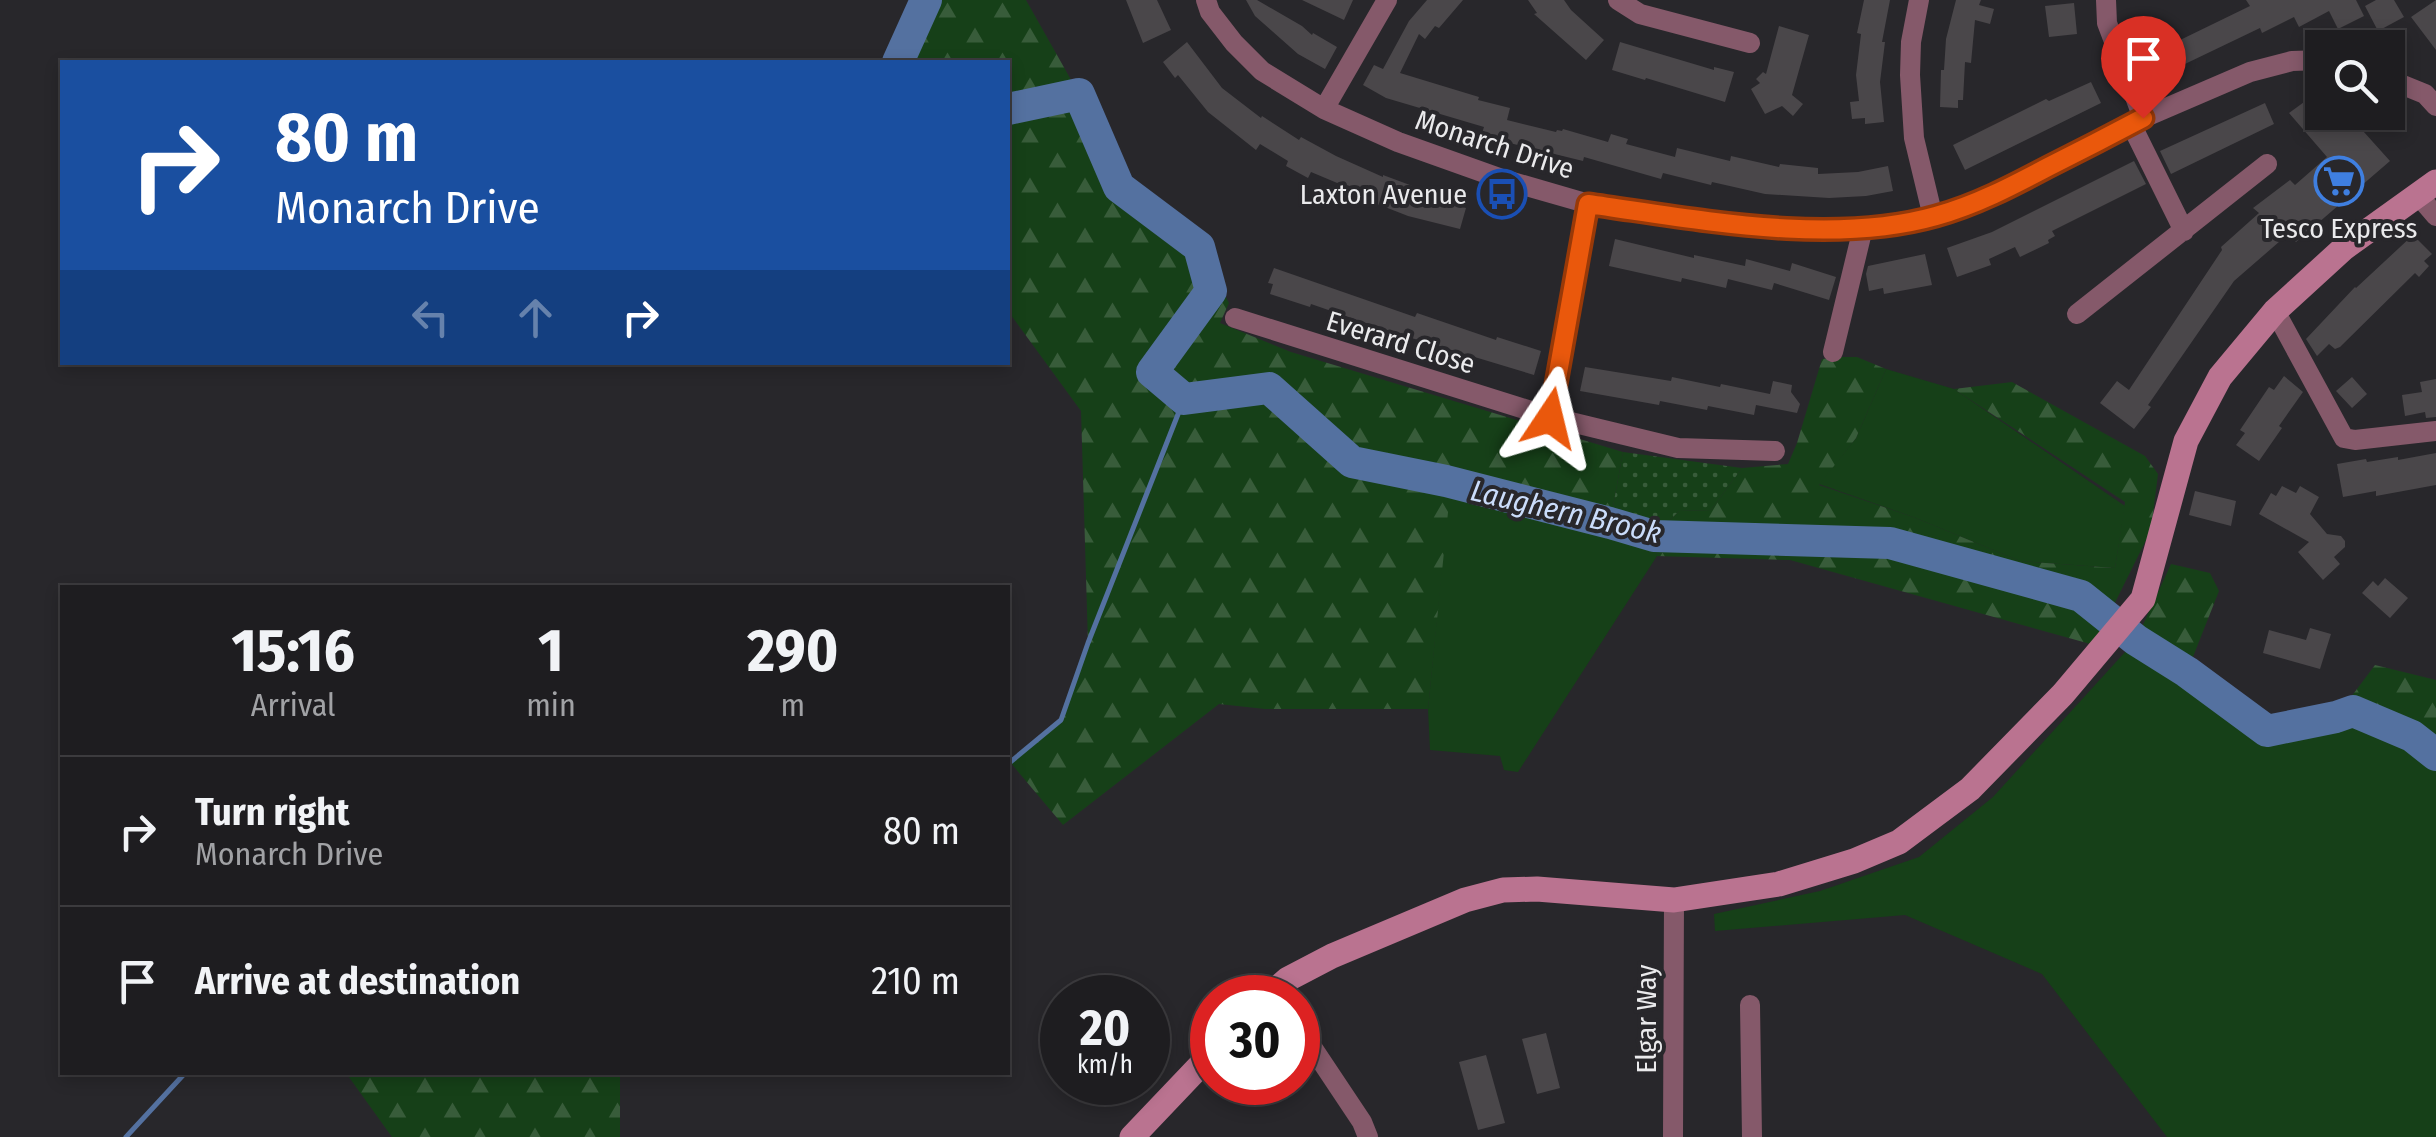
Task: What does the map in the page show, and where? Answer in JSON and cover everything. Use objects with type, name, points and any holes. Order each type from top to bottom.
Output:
[{"type":"main road","points":[[1296,975],[1465,900],[1503,890],[1674,900],[1779,884],[1854,861],[1899,842],[1970,789],[2063,694],[2143,599],[2186,441],[2220,377],[2276,311],[2344,248],[2427,189]]},
{"type":"main road","points":[[1132,1137],[1190,1076]]},
{"type":"street","name":"Monarch Drive","points":[[1206,0],[1210,12],[1234,43],[1262,71],[1324,109],[1398,142],[1588,204],[1772,227],[1863,228],[1933,217],[1982,200],[2137,121],[2250,72],[2305,61]]},
{"type":"street","points":[[1324,109],[1387,0]]},
{"type":"street","points":[[1618,0],[1640,14],[1750,43]]},
{"type":"street","points":[[1919,0],[1911,42],[1914,138],[1933,217]]},
{"type":"street","points":[[2106,0],[2107,23],[2137,121],[2184,231]]},
{"type":"street","points":[[2405,86],[2425,94],[2436,106]]},
{"type":"street","points":[[2077,314],[2267,164]]},
{"type":"street","points":[[2427,189],[2436,216]]},
{"type":"street","points":[[1550,418],[1588,204]]},
{"type":"street","points":[[1834,352],[1863,228]]},
{"type":"street","points":[[2276,311],[2344,438],[2436,431]]},
{"type":"street","name":"Everard Close","points":[[1235,318],[1550,418],[1678,448],[1775,450]]},
{"type":"street","name":"Elgar Way","points":[[1673,1137],[1674,900]]},
{"type":"street","points":[[1750,1005],[1752,1137]]},
{"type":"street","points":[[1320,1059],[1368,1137]]},
{"type":"green space","points":[[926,0],[1026,0],[1079,94],[1119,186],[1199,247],[1229,303],[1220,323],[1291,352],[1623,452],[1610,523],[1451,483],[1428,709],[1265,709],[1219,704],[1063,825],[1010,762],[1061,720],[1088,643],[1081,411],[1010,314],[1010,60],[899,60]]},
{"type":"green space","points":[[1857,357],[1886,369],[1856,438],[1819,485],[1913,517],[2020,561],[2115,568],[2125,502],[1954,389],[2012,382],[2145,456],[2158,474],[2151,530],[2094,645],[1790,560],[1657,556],[1654,536],[1679,511],[1711,510],[1742,468],[1788,464],[1822,359]]},
{"type":"green space","points":[[1886,369],[1954,389],[2125,506],[2115,568],[2020,561],[1819,484],[1856,438]]},
{"type":"green space","points":[[1623,452],[1742,468],[1711,510],[1679,511],[1654,536],[1610,523]]},
{"type":"green space","points":[[1450,483],[1654,536],[1657,556],[1518,772],[1504,770],[1500,756],[1430,750],[1428,709]]},
{"type":"green space","points":[[2171,564],[2210,573],[2219,591],[2187,672],[2136,640]]},
{"type":"green space","points":[[2136,640],[2267,731],[2353,711],[2412,736],[2436,755],[2436,1137],[2167,1137],[2042,974],[1905,915],[1715,931],[1714,914],[1820,891],[1919,857],[1993,797]]},
{"type":"green space","points":[[2375,665],[2436,680],[2436,755],[2412,736],[2353,711],[2336,717]]},
{"type":"green space","points":[[347,1075],[620,1075],[620,1137],[392,1137]]},
{"type":"building","points":[[1126,0],[1157,0],[1171,30],[1143,43]]},
{"type":"building","points":[[1246,0],[1257,0],[1337,47],[1325,69],[1298,54],[1255,16]]},
{"type":"building","points":[[1302,0],[1353,0],[1344,20]]},
{"type":"building","points":[[1427,0],[1463,0],[1425,39],[1419,34],[1400,73],[1510,108],[1507,120],[1556,132],[1563,129],[1608,142],[1611,134],[1628,139],[1626,144],[1675,157],[1677,148],[1730,161],[1731,156],[1779,167],[1780,164],[1818,168],[1818,174],[1888,166],[1893,191],[1829,198],[1765,194],[1663,173],[1661,179],[1584,157],[1583,161],[1481,136],[1484,127],[1386,98],[1363,85],[1374,65],[1383,69],[1409,21]]},
{"type":"building","points":[[1528,0],[1564,0],[1604,40],[1586,60],[1534,14],[1537,13]]},
{"type":"building","points":[[1864,0],[1890,0],[1880,82],[1884,122],[1865,124],[1865,118],[1852,119],[1850,102],[1859,101],[1856,75],[1861,34],[1857,33]]},
{"type":"building","points":[[1956,0],[1981,0],[1979,5],[1994,9],[1990,24],[1975,20],[1971,63],[1965,62],[1963,100],[1958,100],[1958,108],[1940,107],[1941,70]]},
{"type":"building","points":[[2246,0],[2356,0],[2364,16],[2338,29],[2329,11],[2299,27],[2294,17],[2262,33],[2260,28],[2162,75],[2150,51],[2250,6]]},
{"type":"building","points":[[2376,0],[2394,0],[2404,17],[2377,30],[2365,6]]},
{"type":"building","points":[[2436,0],[2436,50],[2411,17]]},
{"type":"building","points":[[2074,3],[2077,34],[2049,37],[2045,6]]},
{"type":"building","points":[[1779,26],[1809,35],[1792,95],[1803,104],[1793,116],[1782,106],[1765,114],[1751,89],[1760,83],[1756,79],[1763,72],[1766,74]]},
{"type":"building","points":[[1187,42],[1222,88],[1261,118],[1299,140],[1301,137],[1383,177],[1426,191],[1424,197],[1466,208],[1460,229],[1408,216],[1362,198],[1360,203],[1338,193],[1342,185],[1311,172],[1308,178],[1260,144],[1256,150],[1208,112],[1163,62]]},
{"type":"building","points":[[1620,42],[1714,70],[1734,72],[1725,102],[1612,70]]},
{"type":"building","points":[[2091,82],[2101,103],[1965,170],[1953,145],[2046,99]]},
{"type":"building","points":[[2305,101],[2305,130],[2362,130],[2390,161],[2296,242],[2287,235],[2234,281],[2134,429],[2100,403],[2117,381],[2129,390],[2221,247],[2259,213],[2253,208],[2290,180],[2295,185],[2327,157],[2289,113]]},
{"type":"building","points":[[2265,103],[2274,124],[2171,174],[2160,151]]},
{"type":"building","points":[[2134,161],[2146,184],[2052,231],[2055,236],[2049,243],[2020,257],[2015,247],[1989,259],[1991,265],[1957,277],[1947,248],[1992,232]]},
{"type":"building","points":[[2413,235],[2432,254],[2424,261],[2429,266],[2419,277],[2415,273],[2340,347],[2335,349],[2329,344],[2317,356],[2306,339],[2355,287]]},
{"type":"building","points":[[1615,239],[1745,266],[1746,259],[1790,271],[1792,263],[1836,277],[1829,300],[1774,283],[1772,290],[1728,279],[1726,288],[1682,278],[1681,282],[1609,266]]},
{"type":"building","points":[[1925,254],[1932,285],[1884,294],[1883,288],[1869,291],[1868,266]]},
{"type":"building","points":[[1274,268],[1415,317],[1417,313],[1541,351],[1534,375],[1270,294],[1273,284],[1268,283]]},
{"type":"building","points":[[1585,367],[1770,394],[1773,381],[1792,385],[1791,392],[1800,404],[1797,413],[1756,405],[1754,415],[1708,406],[1707,410],[1660,401],[1659,405],[1580,391]]},
{"type":"building","points":[[2284,376],[2303,392],[2259,461],[2236,445],[2245,433],[2240,430],[2269,387],[2274,390]]},
{"type":"building","points":[[2352,377],[2367,394],[2352,408],[2336,391]]},
{"type":"building","points":[[2436,379],[2436,417],[2426,418],[2425,412],[2405,416],[2402,395],[2422,392],[2420,382]]},
{"type":"building","points":[[2436,453],[2436,485],[2376,496],[2376,491],[2343,497],[2337,464]]},
{"type":"building","points":[[2282,486],[2296,493],[2300,486],[2319,497],[2310,514],[2327,534],[2341,536],[2345,541],[2345,547],[2334,557],[2340,564],[2323,580],[2298,552],[2309,542],[2259,514],[2271,493],[2276,496]]},
{"type":"building","points":[[2195,491],[2236,501],[2231,526],[2189,515]]},
{"type":"building","points":[[2385,578],[2408,598],[2390,618],[2362,593],[2373,581],[2378,586]]},
{"type":"building","points":[[2310,628],[2331,634],[2320,669],[2263,653],[2269,630],[2306,640]]},
{"type":"building","points":[[1546,1033],[1560,1088],[1537,1094],[1522,1039]]},
{"type":"building","points":[[1486,1055],[1505,1123],[1478,1130],[1459,1062]]},
{"type":"waterway","name":"Laughern Brook","points":[[899,60],[926,0]]},
{"type":"waterway","name":"Laughern Brook","points":[[1010,109],[1079,94],[1119,187],[1199,247],[1211,291],[1152,372],[1184,399],[1269,388],[1352,462],[1446,481],[1654,536],[1890,543],[2081,596],[2136,640],[2267,731],[2353,711],[2412,736],[2436,755]]},
{"type":"waterway","points":[[1010,762],[1061,720],[1184,399]]},
{"type":"waterway","points":[[126,1137],[183,1075]]},
{"type":"place","name":"Tesco Express","points":[[2339,181]]},
{"type":"place","name":"Laxton Avenue","points":[[1502,194]]},
{"type":"route","points":[[1550,418],[1588,204],[1713,222],[1863,228],[1933,217],[1982,200],[2143,118]]}]
